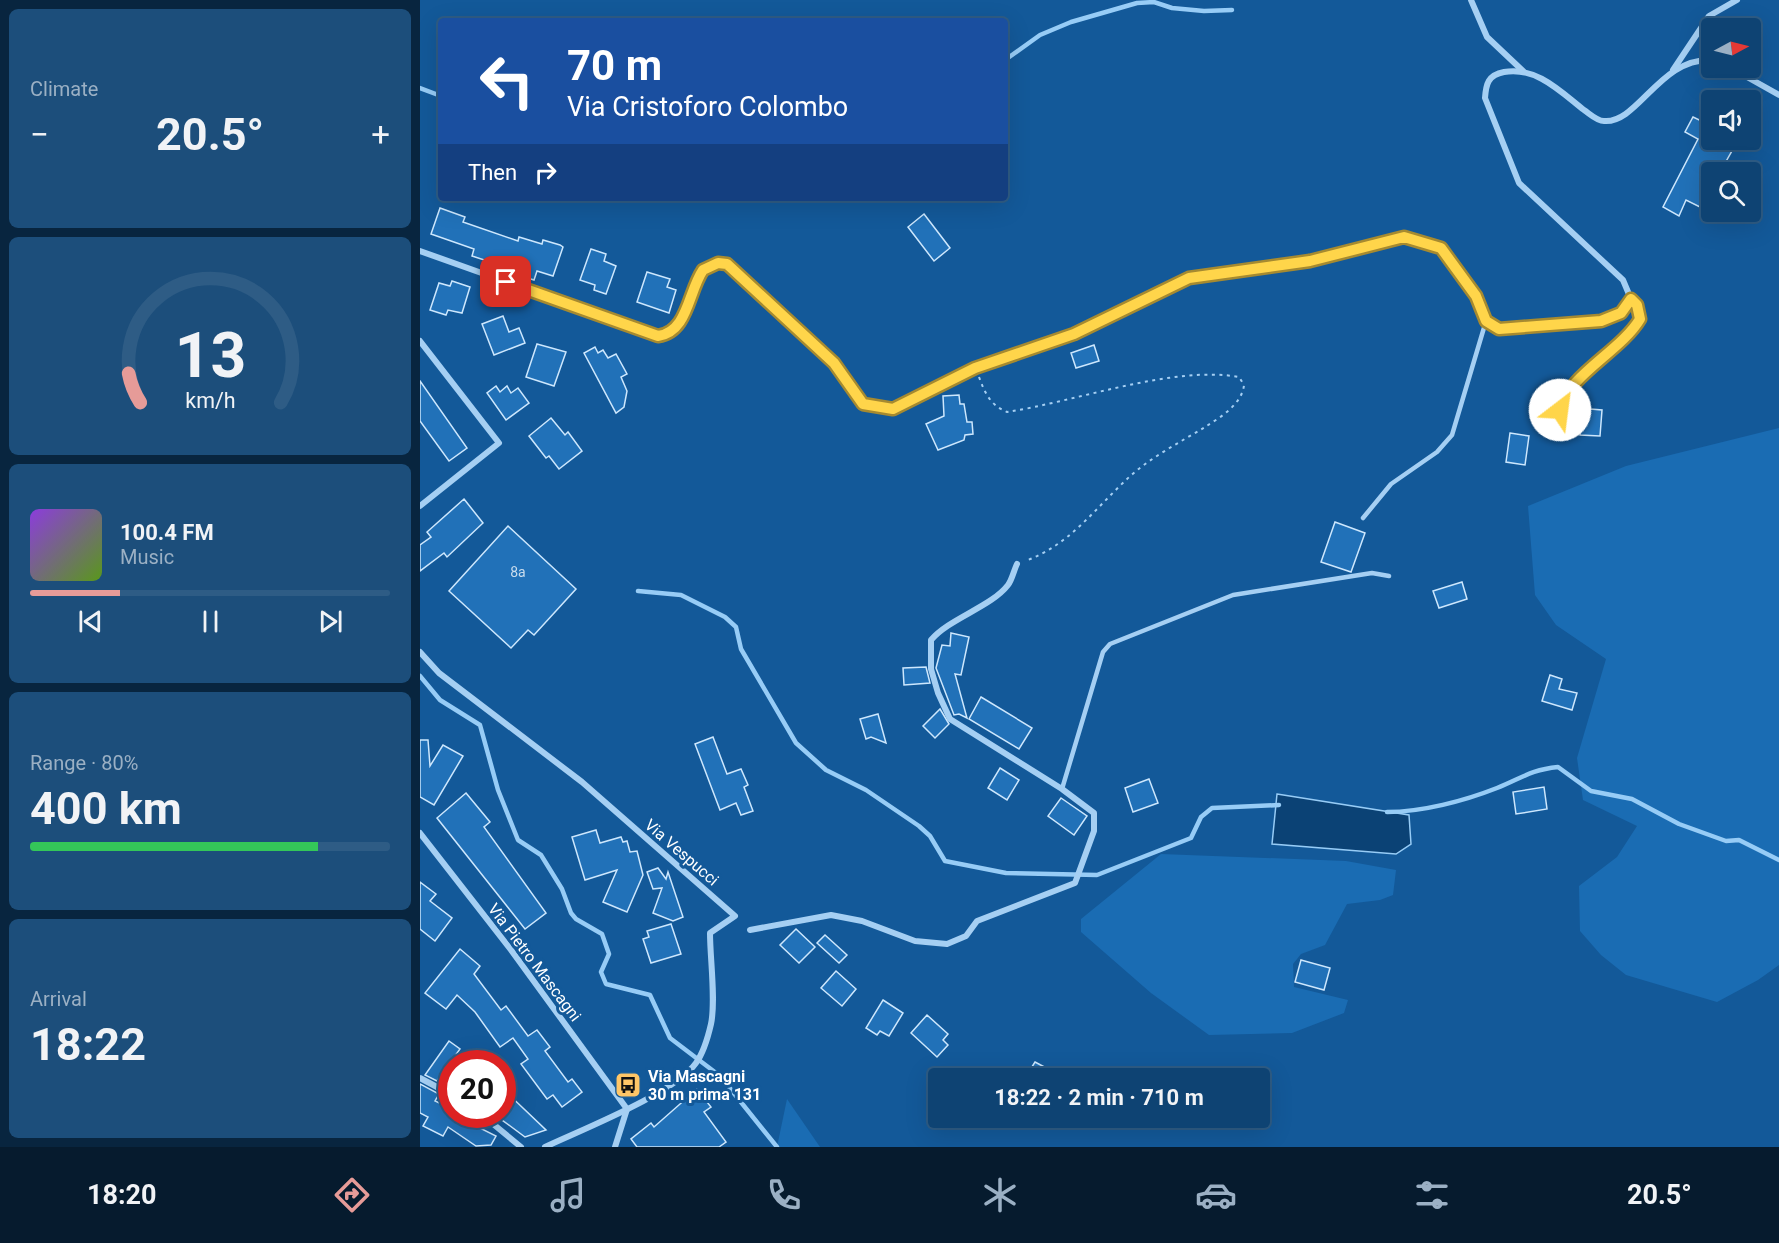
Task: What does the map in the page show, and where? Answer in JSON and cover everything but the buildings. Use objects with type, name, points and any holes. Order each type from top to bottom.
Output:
[{"type":"street","points":[[1471,0],[1487,36],[1523,71],[1556,87],[1602,122],[1623,117],[1673,70],[1709,16],[1737,0]]},
{"type":"street","points":[[1673,70],[1692,60],[1701,60]]},
{"type":"street","points":[[420,251],[658,336],[669,335],[678,326],[703,270],[718,263],[727,264],[834,363],[863,404],[893,409],[975,368],[1074,334],[1189,278],[1310,261],[1404,237],[1441,248],[1476,296],[1486,321],[1499,329],[1601,321],[1621,313],[1631,299],[1623,280],[1519,183],[1485,98],[1486,84],[1492,75],[1523,71]]},
{"type":"street","points":[[1749,78],[1779,95]]},
{"type":"street","points":[[420,342],[499,443],[420,506]]},
{"type":"street","points":[[750,930],[831,915],[862,921],[915,941],[947,944],[966,936],[977,921],[1075,883],[1094,831],[1094,813],[1062,789],[950,719],[938,693],[931,669],[931,640],[939,630],[977,608],[1008,585],[1017,564]]},
{"type":"street","name":"Via Vespucci","points":[[420,652],[439,673],[582,782],[735,916],[710,933],[711,1022],[703,1052],[696,1064],[678,1081],[627,1109]]},
{"type":"street","name":"Via Pietro Mascagni","points":[[420,833],[511,950],[627,1109]]},
{"type":"street","points":[[420,1078],[438,1088]]},
{"type":"street","points":[[545,1147],[627,1109]]},
{"type":"street","points":[[615,1147],[627,1109]]},
{"type":"street","points":[[498,1128],[521,1147]]},
{"type":"lane","points":[[1560,410],[1568,391],[1632,332],[1640,319],[1637,305],[1631,299]]},
{"type":"lane","points":[[1363,519],[1391,484],[1437,452],[1452,435],[1486,321]]},
{"type":"lane","points":[[1062,789],[1103,652],[1110,644],[1233,595],[1372,573],[1389,576]]},
{"type":"path","points":[[975,368],[985,394],[995,407],[1007,412],[1107,390],[1182,377],[1225,375],[1239,378],[1244,385],[1243,395],[1223,416],[1126,479],[1062,543],[1042,555],[1017,564]]},
{"type":"shaded area","points":[[1779,428],[1779,965],[1758,980],[1717,1002],[1626,975],[1601,955],[1580,931],[1579,886],[1617,857],[1637,826],[1583,800],[1577,758],[1606,659],[1556,625],[1535,595],[1528,506],[1626,466]]},
{"type":"shaded area","points":[[1277,794],[1409,815],[1411,844],[1396,854],[1272,844]]},
{"type":"shaded area","points":[[1161,854],[1346,861],[1396,870],[1393,895],[1380,900],[1347,904],[1325,945],[1301,954],[1293,964],[1294,987],[1348,1000],[1344,1013],[1292,1033],[1209,1035],[1151,993],[1081,932],[1081,919]]},
{"type":"shaded area","points":[[787,1099],[820,1147],[777,1147]]},
{"type":"waterway","points":[[1008,58],[1040,35],[1071,22],[1137,3],[1154,2],[1172,8],[1204,11],[1232,10]]},
{"type":"waterway","points":[[420,88],[438,95]]},
{"type":"waterway","points":[[638,591],[681,595],[725,617],[736,627],[741,649],[796,743],[826,770],[866,790],[919,826],[930,836],[945,861],[1006,873],[1097,875],[1191,838],[1201,817],[1212,808],[1279,805]]},
{"type":"waterway","points":[[420,676],[440,700],[480,725],[498,790],[518,840],[541,855],[562,889],[571,913],[576,919],[602,934],[609,954],[601,972],[606,984],[650,995],[670,1038],[720,1076],[777,1147]]},
{"type":"waterway","points":[[1387,812],[1428,808],[1457,801],[1497,788],[1533,772],[1558,767],[1591,791],[1632,799],[1679,824],[1726,841],[1739,840],[1779,860]]},
{"type":"place","name":"Via Mascagni 30 m prima 131","points":[[628,1085]]},
{"type":"route","points":[[506,282],[658,336],[669,335],[678,326],[703,270],[718,263],[727,264],[834,363],[863,404],[893,409],[975,368],[1074,334],[1189,278],[1310,261],[1404,237],[1441,248],[1476,296],[1486,321],[1499,329],[1601,321],[1621,313],[1631,299],[1637,305],[1640,319],[1632,332],[1568,391],[1560,410]]}]
